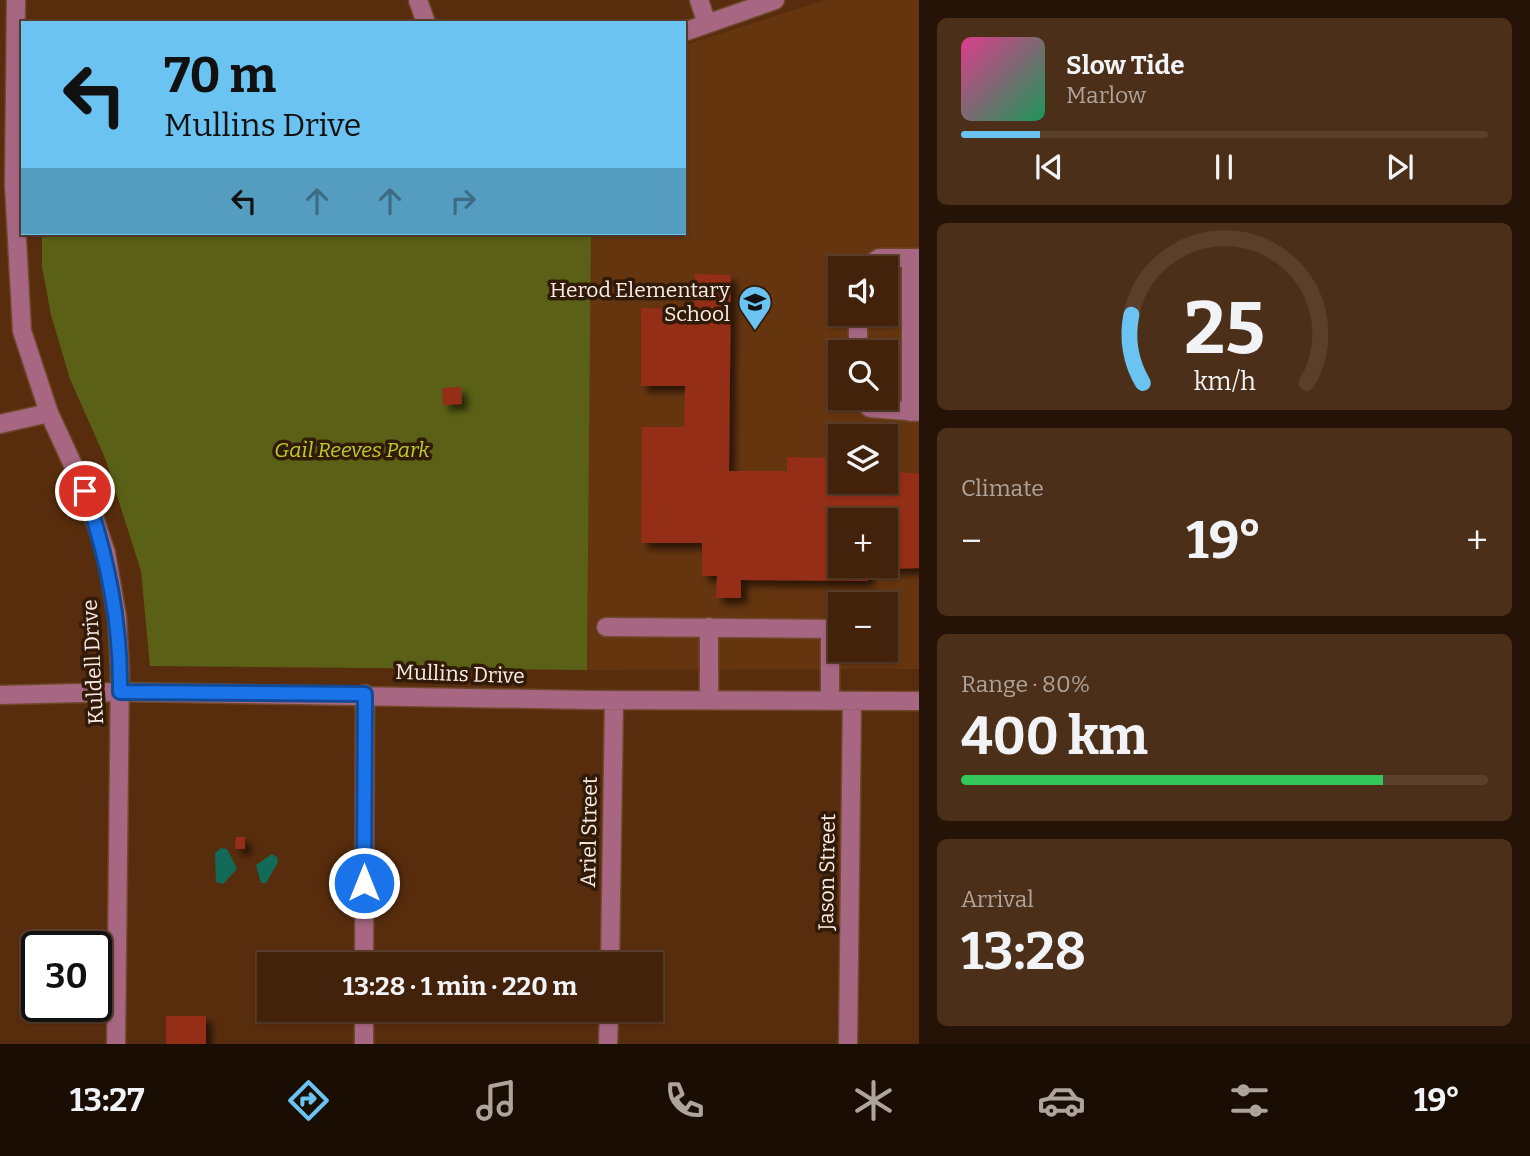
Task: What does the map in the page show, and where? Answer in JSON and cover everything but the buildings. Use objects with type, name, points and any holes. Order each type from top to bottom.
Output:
[{"type":"street","name":"Kuldell Drive","points":[[16,0],[13,164],[22,331],[50,413],[85,491],[106,553],[117,617],[120,692],[116,1044]]},
{"type":"street","points":[[418,0],[425,21]]},
{"type":"street","points":[[699,0],[707,24]]},
{"type":"street","points":[[686,31],[775,0]]},
{"type":"street","points":[[892,410],[915,412],[915,258]]},
{"type":"street","points":[[0,424],[50,413]]},
{"type":"street","points":[[606,626],[828,629]]},
{"type":"street","points":[[709,628],[709,700]]},
{"type":"street","points":[[830,700],[833,662]]},
{"type":"street","name":"Mullins Drive","points":[[0,695],[120,692],[614,700],[919,701]]},
{"type":"street","points":[[364,952],[365,694]]},
{"type":"street","name":"Ariel Street","points":[[610,952],[614,700]]},
{"type":"street","name":"Jason Street","points":[[848,1044],[852,701]]},
{"type":"street","points":[[364,1022],[364,1044]]},
{"type":"street","points":[[608,1044],[609,1022]]},
{"type":"shaded area","name":"Herod Elementary School","points":[[826,0],[919,0],[919,669],[587,670],[591,235],[686,235],[686,44]]},
{"type":"green space","name":"Gail Reeves Park","points":[[42,235],[591,235],[587,670],[150,666],[141,571],[105,458],[70,379],[51,315],[42,267]]},
{"type":"water","points":[[221,848],[227,849],[237,869],[223,884],[216,882],[215,853]]},
{"type":"water","points":[[272,854],[277,857],[278,862],[266,883],[261,883],[256,865]]},
{"type":"place","name":"Herod Elementary School","points":[[755,332]]},
{"type":"route","points":[[85,491],[106,553],[117,617],[120,692],[365,694],[364,883]]}]
